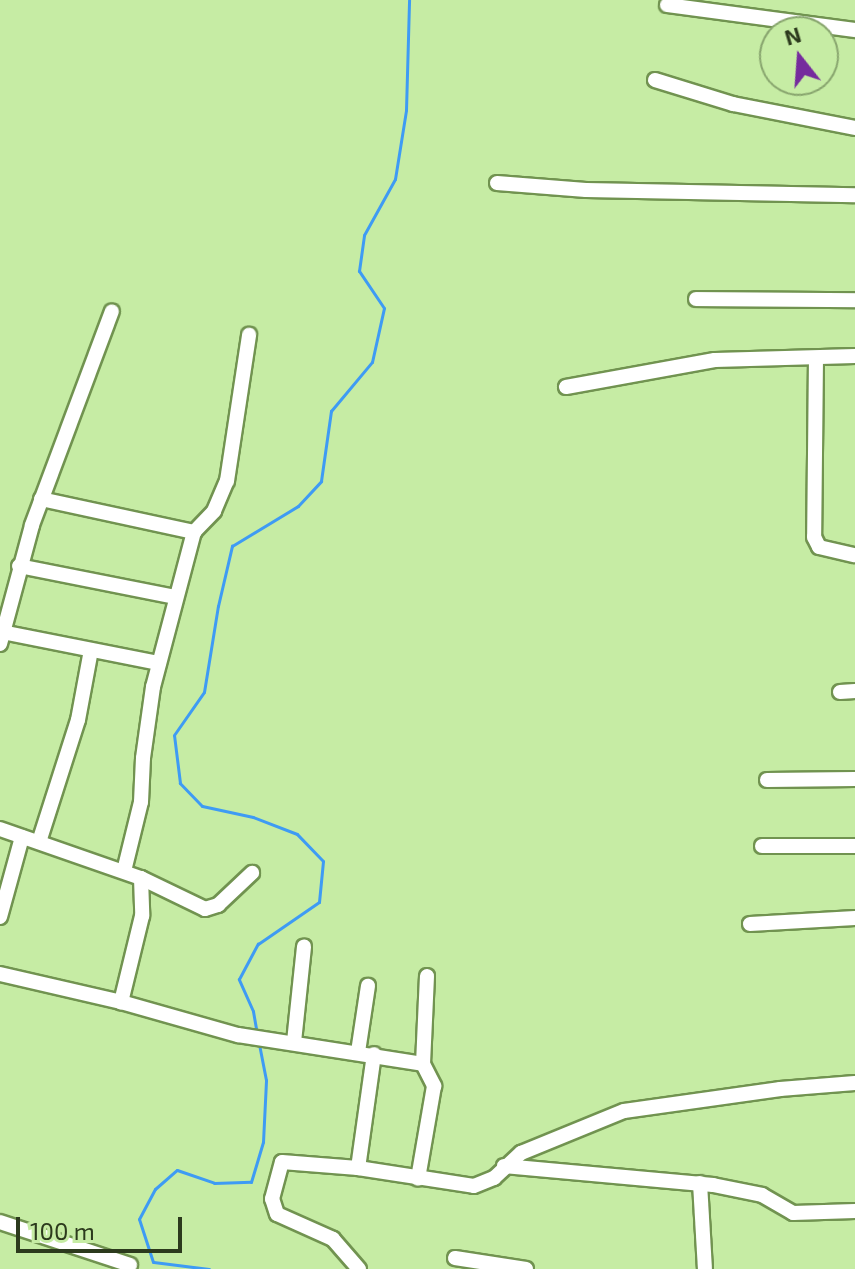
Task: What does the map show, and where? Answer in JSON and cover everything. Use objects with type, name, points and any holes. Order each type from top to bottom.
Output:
[{"type":"street","points":[[667,5],[855,30]]},
{"type":"street","points":[[655,80],[733,104],[855,128]]},
{"type":"street","points":[[497,183],[586,190],[855,195]]},
{"type":"street","points":[[696,299],[855,300]]},
{"type":"street","points":[[112,311],[41,499],[19,566],[1,638],[159,663]]},
{"type":"street","points":[[124,871],[141,802],[147,721],[159,663],[194,532],[214,511],[227,481],[249,335]]},
{"type":"street","points":[[566,387],[715,360],[855,356]]},
{"type":"street","points":[[816,358],[814,537],[819,547],[855,555]]},
{"type":"street","points":[[41,499],[194,532]]},
{"type":"street","points":[[19,566],[176,597]]},
{"type":"street","points":[[39,842],[78,720],[91,650]]},
{"type":"street","points":[[767,780],[855,779]]},
{"type":"street","points":[[0,829],[124,871],[205,909],[218,905],[252,873]]},
{"type":"street","points":[[0,917],[22,837]]},
{"type":"street","points":[[762,846],[855,846]]},
{"type":"street","points":[[121,1002],[142,916],[141,878]]},
{"type":"street","points":[[750,924],[855,918]]},
{"type":"street","points":[[294,1042],[304,947]]},
{"type":"street","points":[[0,974],[121,1002],[238,1035],[423,1064]]},
{"type":"street","points":[[418,1179],[434,1086],[423,1064],[427,976]]},
{"type":"street","points":[[358,1052],[368,986]]},
{"type":"street","points":[[358,1168],[374,1054]]},
{"type":"street","points":[[359,1269],[333,1239],[277,1214],[272,1199],[280,1165],[286,1160],[474,1186],[494,1178],[521,1153],[624,1111],[780,1089],[855,1083]]},
{"type":"street","points":[[504,1166],[700,1183],[762,1195],[793,1213],[855,1211]]},
{"type":"street","points":[[700,1183],[705,1269]]},
{"type":"street","points":[[0,1222],[130,1265]]},
{"type":"street","points":[[455,1258],[526,1269]]},
{"type":"waterway","points":[[257,1034],[253,1011],[239,979],[258,944],[319,902],[323,861],[297,834],[253,817],[202,806],[180,783],[174,735],[204,692],[218,606],[232,546],[298,506],[321,481],[331,411],[372,362],[384,308],[359,271],[364,235],[395,179],[406,110],[409,0]]},
{"type":"waterway","points":[[209,1269],[153,1262],[139,1219],[155,1189],[177,1170],[214,1183],[251,1182],[263,1142],[266,1080],[259,1045]]}]
